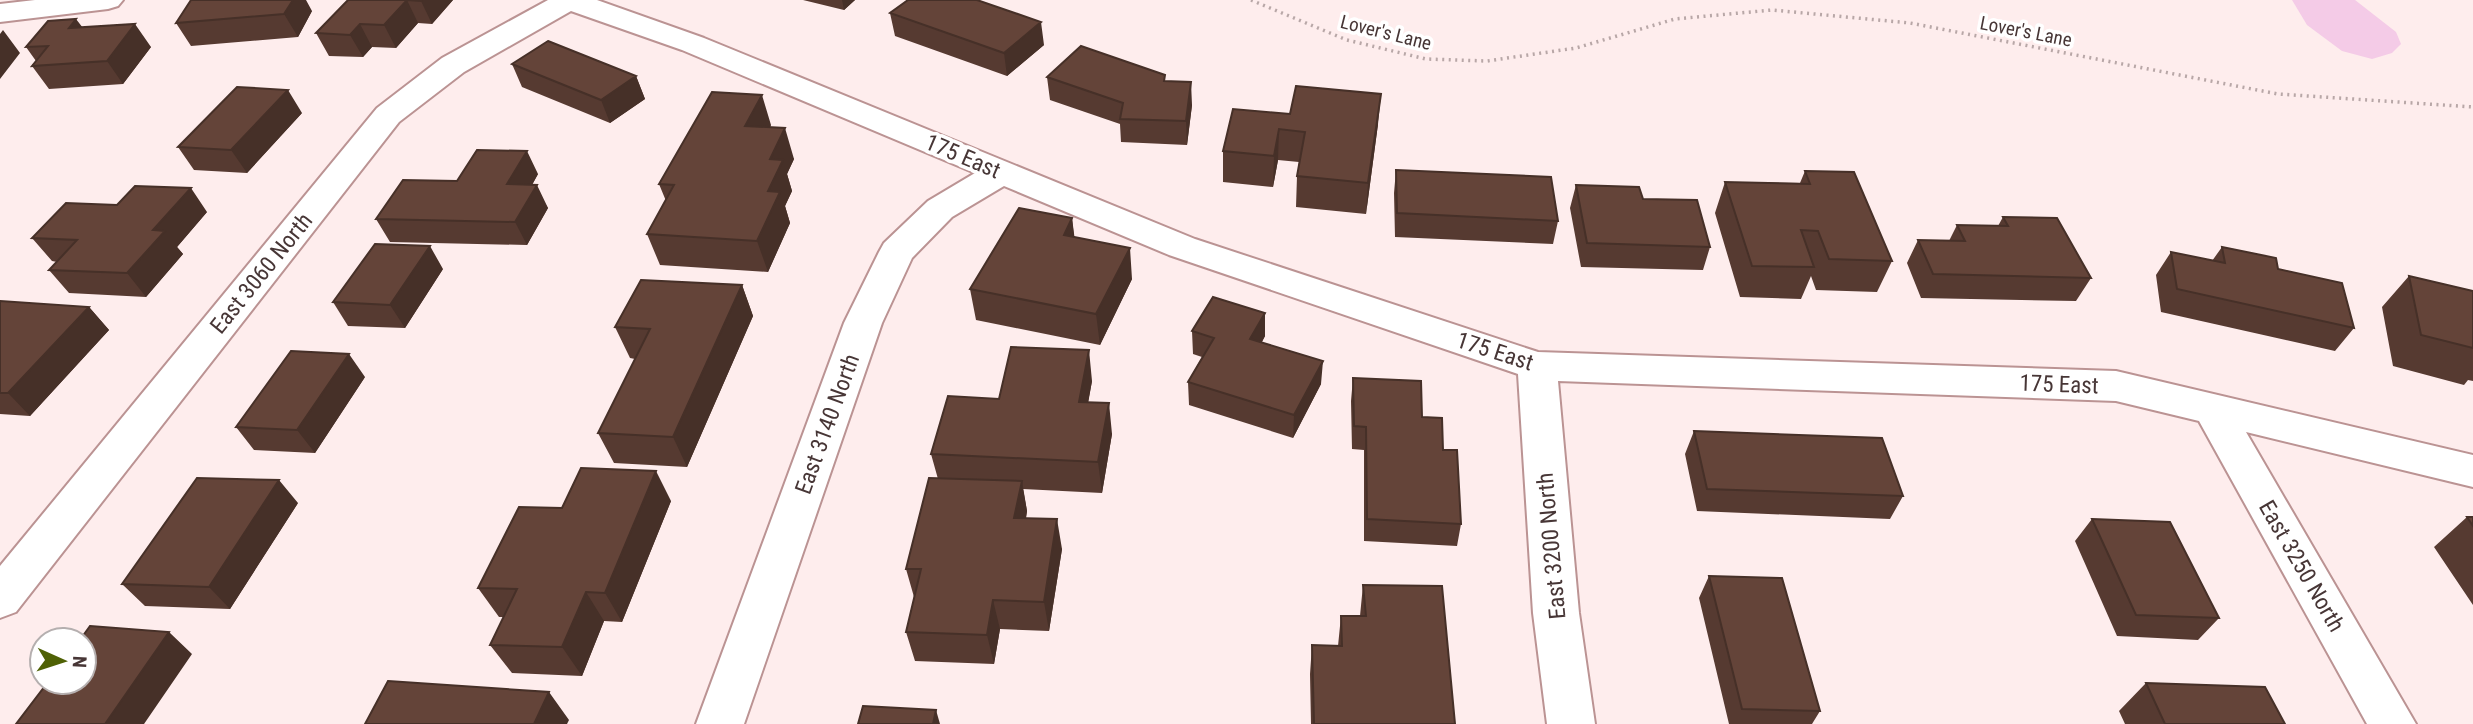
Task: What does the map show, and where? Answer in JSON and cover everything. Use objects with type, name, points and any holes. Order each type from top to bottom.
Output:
[{"type":"street","points":[[0,13],[108,0]]},
{"type":"street","name":"175 East","points":[[569,0],[693,44],[1182,247],[1537,366],[2116,386],[2473,471]]},
{"type":"street","name":"East 3060 North","points":[[0,599],[388,115],[453,65],[569,0]]},
{"type":"street","name":"East 3140 North","points":[[720,724],[863,323],[897,253],[940,209],[1002,172]]},
{"type":"street","name":"East 3200 North","points":[[1537,366],[1556,613],[1571,724]]},
{"type":"street","name":"East 3250 North","points":[[2211,407],[2392,724]]},
{"type":"path","name":"Lover's Lane","points":[[1251,0],[1347,40],[1426,58],[1488,61],[1527,56],[1576,48],[1675,19],[1772,10],[1910,23],[2278,94],[2473,107]]},
{"type":"shaded area","points":[[2292,0],[2355,0],[2396,32],[2401,44],[2392,53],[2372,59],[2342,51],[2307,25]]},
{"type":"building","points":[[191,0],[293,0],[284,14],[176,23]]},
{"type":"building","points":[[348,0],[407,0],[384,25],[360,24],[350,35],[316,33]]},
{"type":"building","points":[[908,0],[977,0],[1041,22],[1004,53],[890,13]]},
{"type":"building","points":[[76,19],[69,28],[135,24],[107,61],[32,66],[48,46],[26,47],[48,21]]},
{"type":"building","points":[[548,41],[636,76],[601,100],[512,64]]},
{"type":"building","points":[[1081,46],[1165,75],[1164,81],[1191,82],[1186,121],[1120,119],[1123,103],[1047,77]]},
{"type":"building","points":[[1296,86],[1381,94],[1368,183],[1297,176],[1305,132],[1279,129],[1274,156],[1223,151],[1233,109],[1290,114]]},
{"type":"building","points":[[237,87],[288,90],[231,150],[178,147]]},
{"type":"building","points":[[712,92],[762,95],[745,126],[785,128],[770,159],[783,160],[768,191],[780,192],[757,241],[647,234],[674,185],[659,184]]},
{"type":"building","points":[[477,150],[527,151],[507,184],[537,185],[515,222],[376,219],[403,180],[457,181]]},
{"type":"building","points":[[1396,170],[1551,177],[1558,221],[1397,213]]},
{"type":"building","points":[[1805,171],[1854,172],[1892,261],[1829,259],[1818,231],[1801,230],[1814,267],[1752,266],[1725,182],[1810,184]]},
{"type":"building","points":[[1576,185],[1639,187],[1643,199],[1697,200],[1710,247],[1587,243]]},
{"type":"building","points":[[135,186],[191,188],[153,230],[165,231],[127,273],[49,270],[77,240],[32,238],[66,203],[117,205]]},
{"type":"building","points":[[1019,208],[1072,218],[1064,235],[1130,248],[1096,314],[970,289]]},
{"type":"building","points":[[2003,217],[2057,218],[2091,278],[1933,274],[1918,240],[1965,241],[1957,225],[2008,226]]},
{"type":"building","points":[[375,244],[430,246],[390,305],[333,302]]},
{"type":"building","points":[[2222,247],[2276,258],[2278,269],[2342,283],[2354,328],[2177,289],[2171,252],[2225,263]]},
{"type":"building","points":[[2409,276],[2473,291],[2473,348],[2421,335]]},
{"type":"building","points":[[641,280],[742,285],[673,437],[598,433],[650,329],[615,327]]},
{"type":"building","points":[[1213,297],[1265,313],[1250,339],[1323,361],[1294,415],[1188,382],[1214,338],[1192,331]]},
{"type":"building","points":[[0,301],[89,307],[8,393],[0,393]]},
{"type":"building","points":[[1011,347],[1089,350],[1079,402],[1109,403],[1098,462],[931,454],[948,396],[999,399]]},
{"type":"building","points":[[291,351],[349,354],[297,430],[236,427]]},
{"type":"building","points":[[1353,378],[1421,381],[1422,417],[1442,418],[1443,450],[1457,450],[1461,524],[1367,519],[1366,427],[1354,426]]},
{"type":"building","points":[[1694,431],[1882,438],[1903,496],[1707,489]]},
{"type":"building","points":[[581,468],[656,471],[605,593],[586,592],[562,647],[490,645],[517,589],[478,588],[519,507],[562,508]]},
{"type":"building","points":[[197,478],[279,480],[209,587],[122,584]]},
{"type":"building","points":[[929,478],[1022,481],[1014,518],[1057,519],[1044,602],[993,600],[987,635],[906,632],[921,569],[906,569]]},
{"type":"building","points":[[2092,519],[2170,522],[2219,618],[2136,615]]},
{"type":"building","points":[[1709,576],[1782,578],[1820,711],[1742,709]]},
{"type":"building","points":[[1363,585],[1442,586],[1455,724],[1314,724],[1312,645],[1342,646],[1341,616],[1366,616]]},
{"type":"building","points":[[98,627],[169,632],[105,724],[16,724],[37,696],[98,696]]},
{"type":"building","points":[[388,681],[549,692],[534,724],[365,724]]},
{"type":"building","points":[[2146,683],[2265,687],[2285,724],[2165,724]]},
{"type":"building","points":[[863,706],[936,710],[933,724],[858,724]]}]
